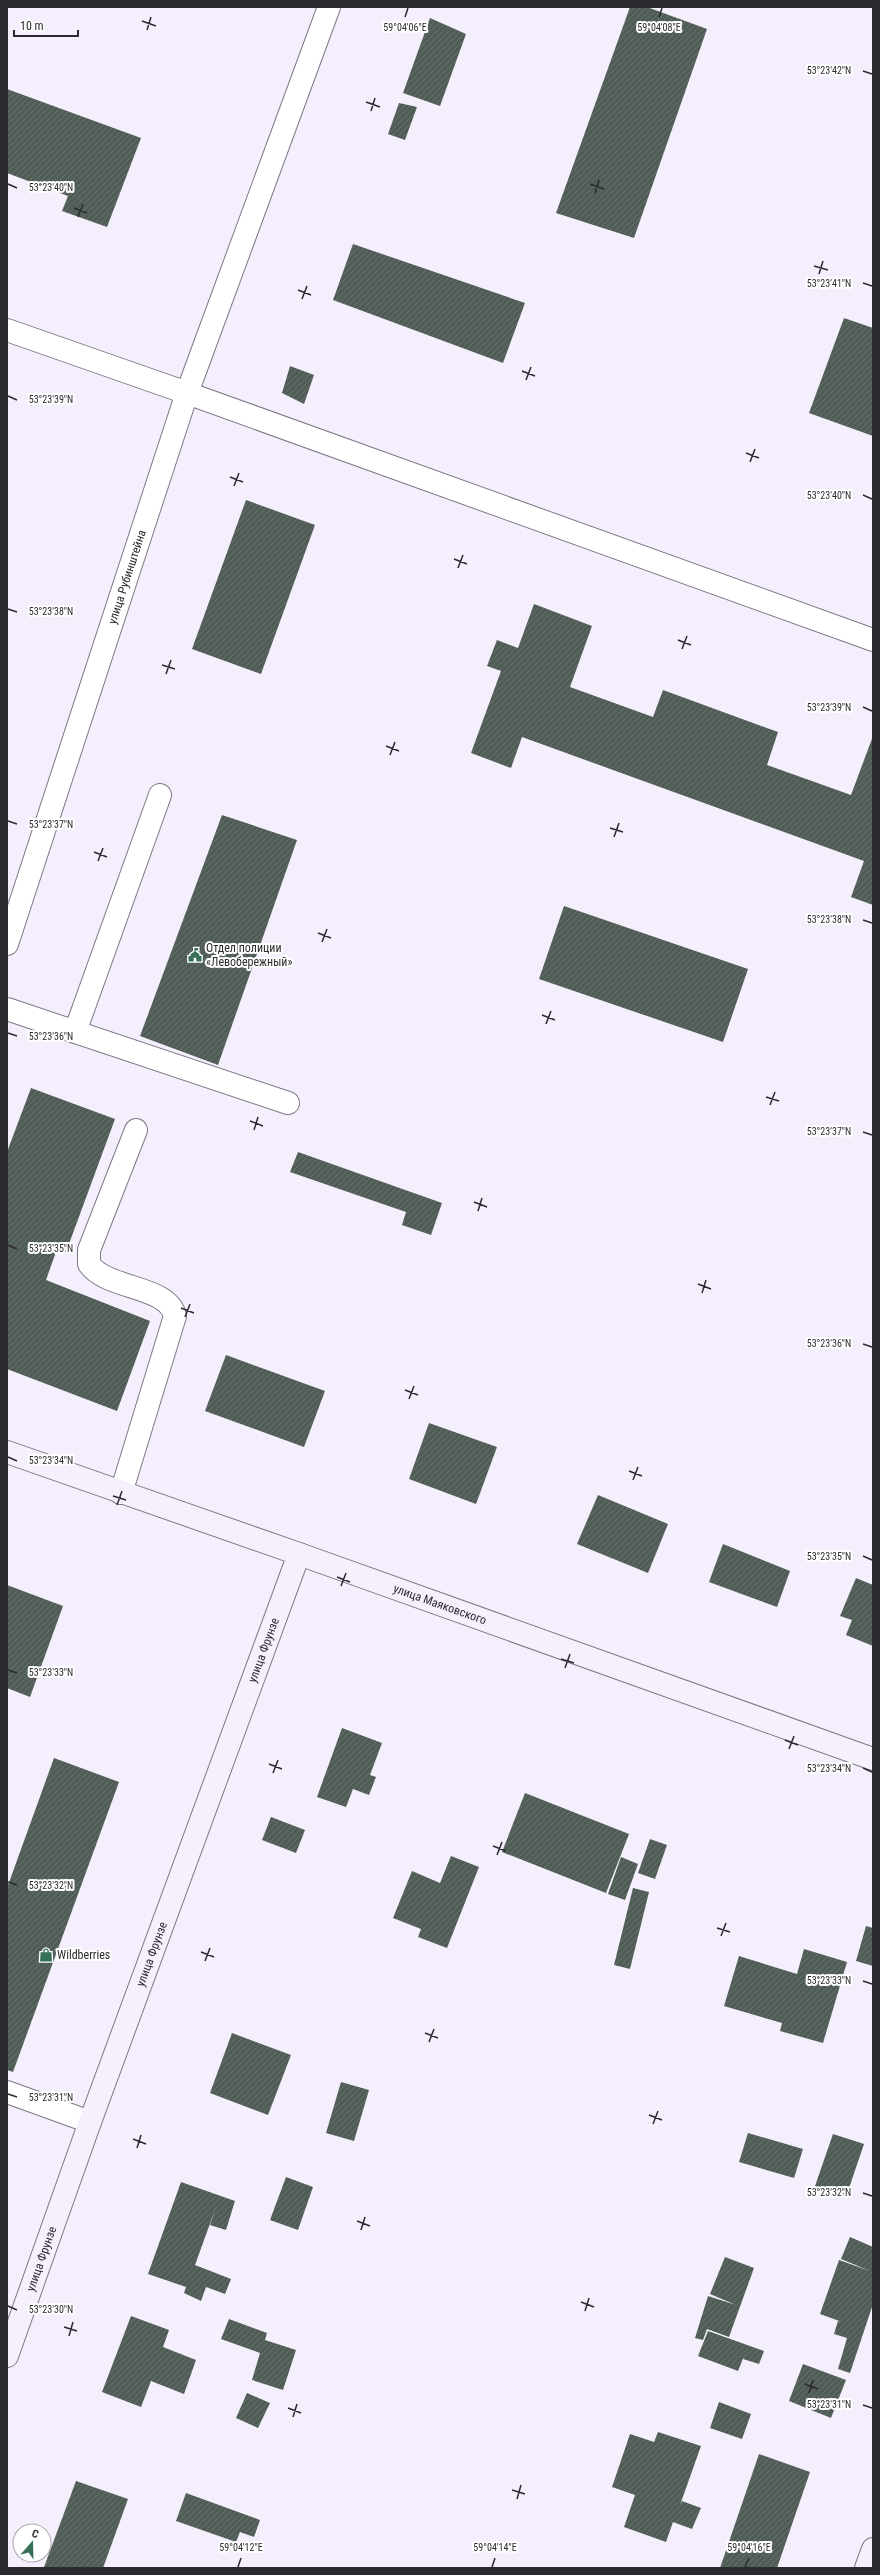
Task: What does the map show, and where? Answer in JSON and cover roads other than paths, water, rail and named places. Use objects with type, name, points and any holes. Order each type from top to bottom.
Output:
[{"type":"street","name":"улица Рубинштейна","points":[[7,944],[187,393],[329,7]]},
{"type":"street","points":[[7,330],[187,393],[873,640]]},
{"type":"street","points":[[75,1032],[160,795]]},
{"type":"street","points":[[7,1009],[288,1103]]},
{"type":"street","points":[[121,1493],[175,1316],[169,1303],[100,1275],[89,1264],[89,1250],[136,1130]]},
{"type":"street","name":"улица Маяковского","points":[[7,1452],[873,1759]]},
{"type":"street","name":"улица Фрунзе","points":[[7,2356],[90,2122],[298,1554]]},
{"type":"street","points":[[7,2092],[90,2122]]},
{"type":"street","points":[[866,2568],[873,2550]]},
{"type":"place","name":"Отдел полиции «Левобережный»","points":[[195,955]]},
{"type":"place","name":"Wildberries","points":[[46,1955]]}]
